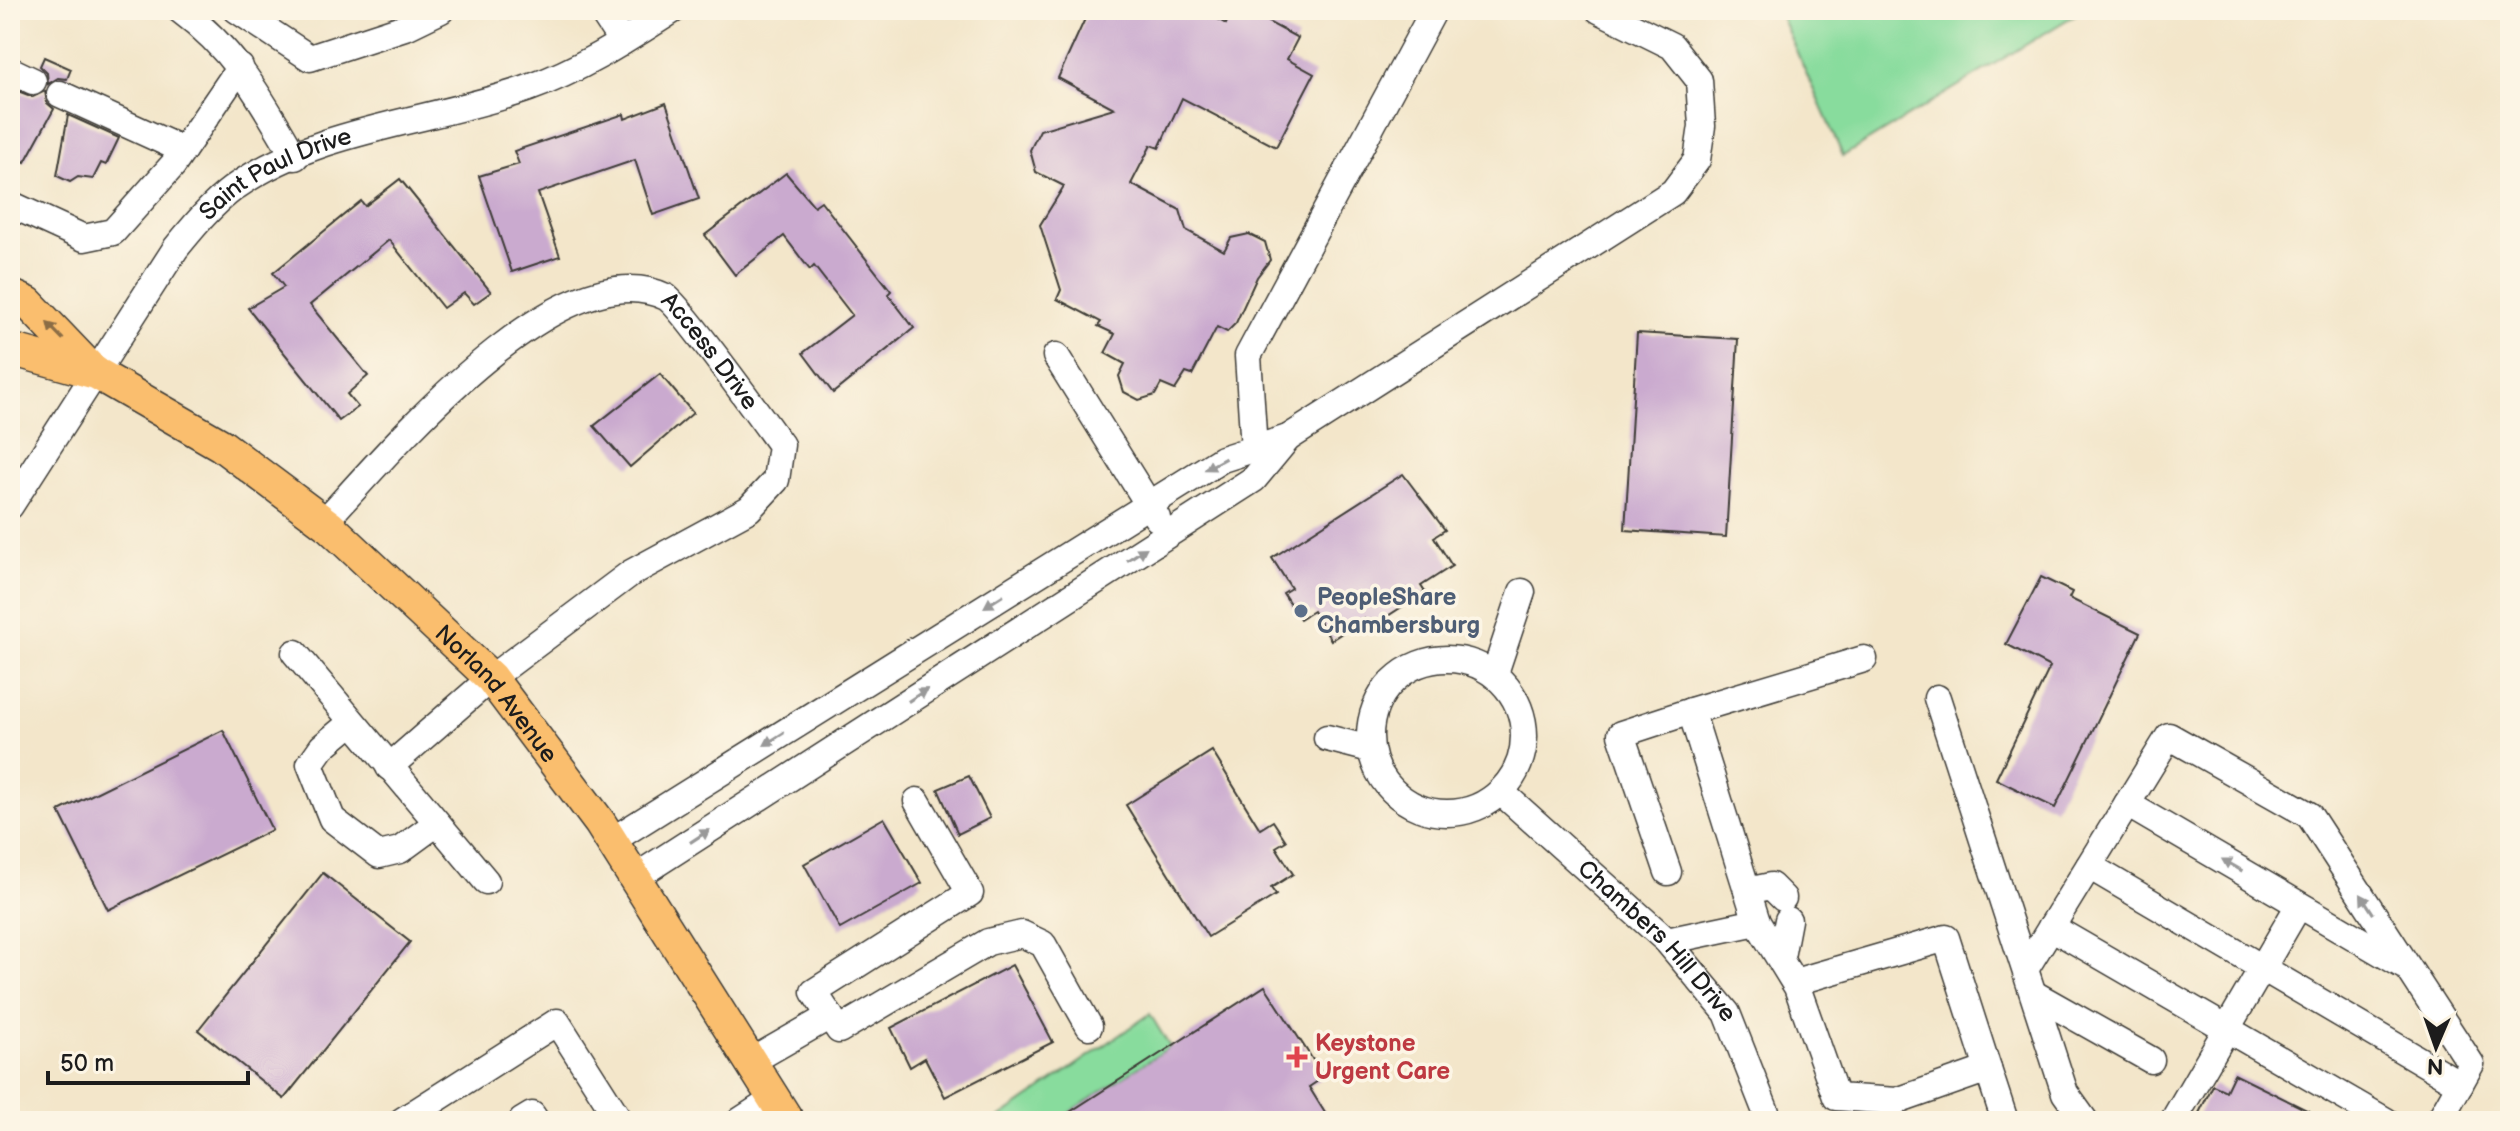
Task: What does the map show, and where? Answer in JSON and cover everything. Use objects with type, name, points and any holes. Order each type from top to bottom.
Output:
[{"type":"main road","name":"Norland Avenue","points":[[10,295],[28,303],[96,373]]},
{"type":"main road","name":"Norland Avenue","points":[[10,349],[96,373],[221,445],[324,522],[491,678],[611,841],[781,1110]]},
{"type":"street","points":[[180,10],[212,33],[240,67],[295,157]]},
{"type":"street","points":[[237,10],[310,58],[408,26],[441,10]]},
{"type":"street","points":[[601,10],[622,42]]},
{"type":"street","name":"Saint Paul Drive","points":[[10,506],[176,248],[205,212],[236,186],[316,147],[526,89],[584,67],[673,10]]},
{"type":"street","points":[[1254,449],[1248,356],[1434,10]]},
{"type":"street","points":[[611,841],[1222,459],[1288,438],[1673,192],[1697,160],[1702,126],[1699,80],[1672,46],[1599,10]]},
{"type":"street","points":[[10,204],[84,238],[113,232],[183,150],[240,67]]},
{"type":"street","points":[[60,94],[183,150]]},
{"type":"street","name":"Access Drive","points":[[324,522],[444,392],[542,316],[621,287],[668,297],[781,445],[776,480],[749,509],[631,573],[491,678],[389,767]]},
{"type":"street","points":[[1056,356],[1167,535]]},
{"type":"street","points":[[634,878],[1254,479],[1288,438]]},
{"type":"street","points":[[1495,673],[1522,592]]},
{"type":"street","points":[[295,653],[486,881]]},
{"type":"street","points":[[1438,659],[1463,660],[1495,673],[1518,704],[1525,728],[1524,751],[1516,773],[1501,792],[1482,806],[1459,813],[1435,813],[1412,805],[1392,791],[1378,772],[1370,749],[1370,724],[1378,700],[1393,680],[1414,666],[1438,659]]},
{"type":"street","points":[[1668,872],[1621,734],[1864,659]]},
{"type":"street","points":[[1937,698],[2065,1093],[2085,1121]]},
{"type":"street","points":[[1691,711],[1757,922],[1795,982],[1836,1097],[1897,1101],[1988,1069]]},
{"type":"street","points":[[352,722],[322,747],[310,764],[332,819],[379,855],[400,850],[437,823]]},
{"type":"street","points":[[2026,968],[2169,736],[2309,815],[2409,969],[2465,1074]]},
{"type":"street","points":[[1327,738],[1370,749]]},
{"type":"street","name":"Chambers Hill Drive","points":[[1501,792],[1667,941],[1727,1013],[1766,1112],[1766,1121]]},
{"type":"street","points":[[917,801],[970,893],[814,992],[839,1030],[988,942],[1022,934],[1043,944],[1089,1026]]},
{"type":"street","points":[[2127,804],[2409,969]]},
{"type":"street","points":[[2089,866],[2261,970],[2465,1074]]},
{"type":"street","points":[[1747,891],[1771,886],[1786,909],[1781,957]]},
{"type":"street","points":[[2173,1121],[2299,905]]},
{"type":"street","points":[[1667,941],[1757,922]]},
{"type":"street","points":[[2051,927],[2386,1121]]},
{"type":"street","points":[[1795,982],[1946,938],[2005,1121]]},
{"type":"street","points":[[2034,994],[2151,1060]]},
{"type":"street","points":[[750,1062],[830,1016]]},
{"type":"street","points":[[402,1121],[557,1022],[620,1121]]},
{"type":"street","points":[[2439,1121],[2465,1074]]},
{"type":"street","points":[[740,1121],[781,1110]]},
{"type":"street","points":[[522,1121],[532,1115],[536,1121]]},
{"type":"green space","points":[[1778,10],[2083,10],[1843,156]]},
{"type":"green space","points":[[1150,1014],[1170,1047],[1056,1121],[995,1121]]},
{"type":"building","points":[[1089,10],[1203,10],[1226,24],[1232,10],[1246,10],[1298,38],[1287,59],[1314,74],[1276,147],[1182,98],[1159,148],[1151,145],[1131,184],[1180,210],[1186,230],[1224,251],[1231,238],[1249,234],[1265,242],[1270,260],[1257,277],[1236,323],[1227,332],[1217,327],[1192,375],[1186,373],[1175,390],[1161,384],[1155,395],[1139,400],[1124,392],[1119,376],[1125,364],[1105,353],[1115,334],[1098,326],[1101,322],[1057,299],[1061,290],[1040,225],[1064,186],[1036,172],[1030,150],[1040,130],[1114,108],[1058,78]]},
{"type":"building","points":[[44,57],[71,69],[67,79],[58,78],[48,84],[47,73],[40,66]]},
{"type":"building","points":[[10,88],[33,97],[45,91],[47,103],[54,109],[25,162],[10,153]]},
{"type":"building","points":[[666,103],[699,199],[653,215],[635,160],[538,193],[560,256],[512,272],[479,176],[519,164],[514,151],[624,114],[625,119]]},
{"type":"building","points":[[68,115],[119,138],[106,165],[101,163],[93,179],[78,177],[70,182],[57,176]]},
{"type":"building","points":[[786,173],[814,206],[821,201],[891,291],[888,294],[914,328],[833,393],[803,353],[852,315],[814,266],[810,270],[784,236],[735,275],[705,235]]},
{"type":"building","points":[[400,179],[491,292],[474,304],[464,293],[443,308],[389,240],[310,305],[368,376],[347,394],[358,407],[339,421],[248,308],[284,287],[273,273],[361,201],[365,206]]},
{"type":"building","points":[[1637,333],[1738,339],[1726,537],[1625,530]]},
{"type":"building","points":[[660,374],[693,413],[630,467],[594,426]]},
{"type":"building","points":[[1403,474],[1445,530],[1434,537],[1452,566],[1421,586],[1425,592],[1369,628],[1364,619],[1331,640],[1313,611],[1300,619],[1283,593],[1291,588],[1272,558]]},
{"type":"building","points":[[2041,577],[2072,592],[2069,598],[2140,633],[2055,808],[1996,779],[2050,667],[2006,644]]},
{"type":"building","points":[[223,730],[272,830],[108,910],[59,811]]},
{"type":"building","points":[[1212,751],[1260,829],[1273,821],[1286,841],[1276,847],[1293,874],[1271,888],[1276,895],[1208,937],[1126,805]]},
{"type":"building","points":[[969,776],[990,818],[958,834],[938,789]]},
{"type":"building","points":[[884,818],[922,883],[840,929],[804,864]]},
{"type":"building","points":[[323,873],[410,942],[284,1099],[198,1030]]},
{"type":"building","points":[[1012,965],[1053,1042],[945,1097],[925,1058],[910,1067],[891,1028]]},
{"type":"building","points":[[1265,986],[1324,1077],[1309,1087],[1330,1121],[1056,1121]]},
{"type":"building","points":[[2234,1074],[2329,1121],[2195,1121],[2213,1085],[2226,1091]]},
{"type":"place","name":"PeopleShare Chambersburg","points":[[1301,611]]},
{"type":"place","name":"Keystone Urgent Care","points":[[1297,1057]]}]
